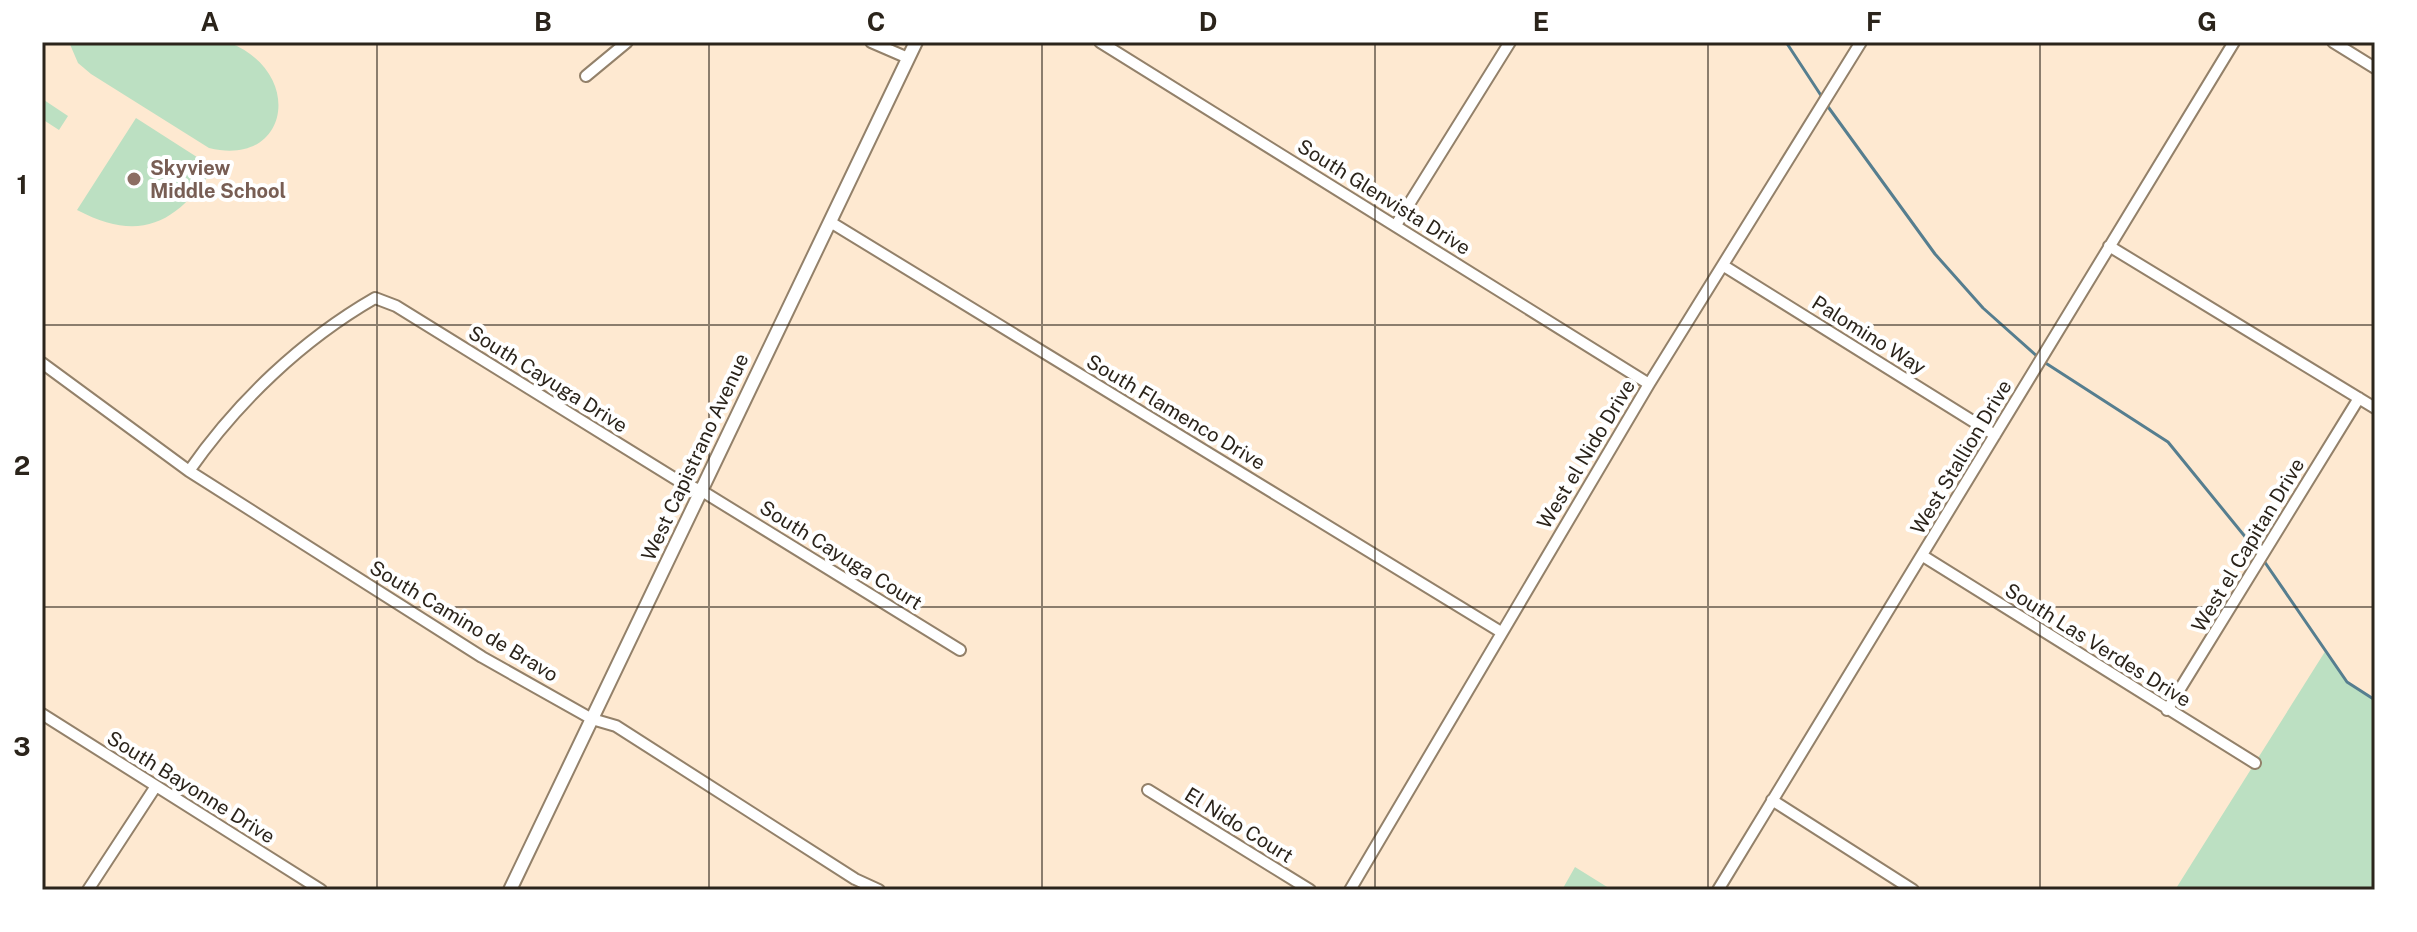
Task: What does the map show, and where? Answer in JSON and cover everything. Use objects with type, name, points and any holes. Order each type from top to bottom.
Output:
[{"type":"street","points":[[586,76],[627,42]]},
{"type":"street","points":[[871,42],[908,58]]},
{"type":"street","name":"West Capistrano Avenue","points":[[510,890],[916,42]]},
{"type":"street","name":"South Glenvista Drive","points":[[1100,42],[1649,384]]},
{"type":"street","points":[[1396,225],[1510,42]]},
{"type":"street","name":"West el Nido Drive","points":[[1350,890],[1649,384],[1861,42]]},
{"type":"street","name":"West Stallion Drive","points":[[1718,890],[2234,42]]},
{"type":"street","points":[[2333,42],[2375,68]]},
{"type":"street","name":"South Flamenco Drive","points":[[832,223],[1501,632]]},
{"type":"street","points":[[2109,246],[2375,408]]},
{"type":"street","name":"Palomino Way","points":[[1724,266],[1995,435]]},
{"type":"street","name":"South Cayuga Drive","points":[[189,471],[238,406],[344,316],[375,298],[396,306],[682,483],[702,491]]},
{"type":"street","name":"South Camino de Bravo","points":[[42,363],[189,471],[482,657],[592,719],[616,726],[855,879],[879,890]]},
{"type":"street","name":"West el Capitan Drive","points":[[2167,710],[2359,398]]},
{"type":"street","name":"South Cayuga Court","points":[[702,491],[960,650]]},
{"type":"street","name":"South Las Verdes Drive","points":[[1923,556],[2255,763]]},
{"type":"street","name":"South Bayonne Drive","points":[[42,714],[321,890]]},
{"type":"street","points":[[88,890],[156,786]]},
{"type":"street","name":"El Nido Court","points":[[1148,790],[1310,890]]},
{"type":"street","points":[[1772,800],[1913,890]]},
{"type":"green space","points":[[69,42],[230,43],[254,57],[270,75],[277,95],[278,114],[271,131],[257,144],[236,150],[209,148],[91,74],[78,63]]},
{"type":"green space","points":[[44,100],[68,116],[59,130],[42,119]]},
{"type":"green space","points":[[136,118],[214,168],[185,203],[171,215],[155,222],[138,226],[120,225],[77,210]]},
{"type":"green space","points":[[2326,650],[2347,682],[2375,700],[2375,890],[2175,890]]},
{"type":"green space","points":[[1575,867],[1612,890],[1562,890]]},
{"type":"waterway","points":[[1786,42],[1822,97]]},
{"type":"waterway","points":[[1826,104],[1935,254],[1983,308],[2039,358]]},
{"type":"waterway","points":[[2044,362],[2168,442],[2260,555]]},
{"type":"waterway","points":[[2264,561],[2347,682],[2375,700]]},
{"type":"place","name":"Skyview Middle School","points":[[134,179]]}]
